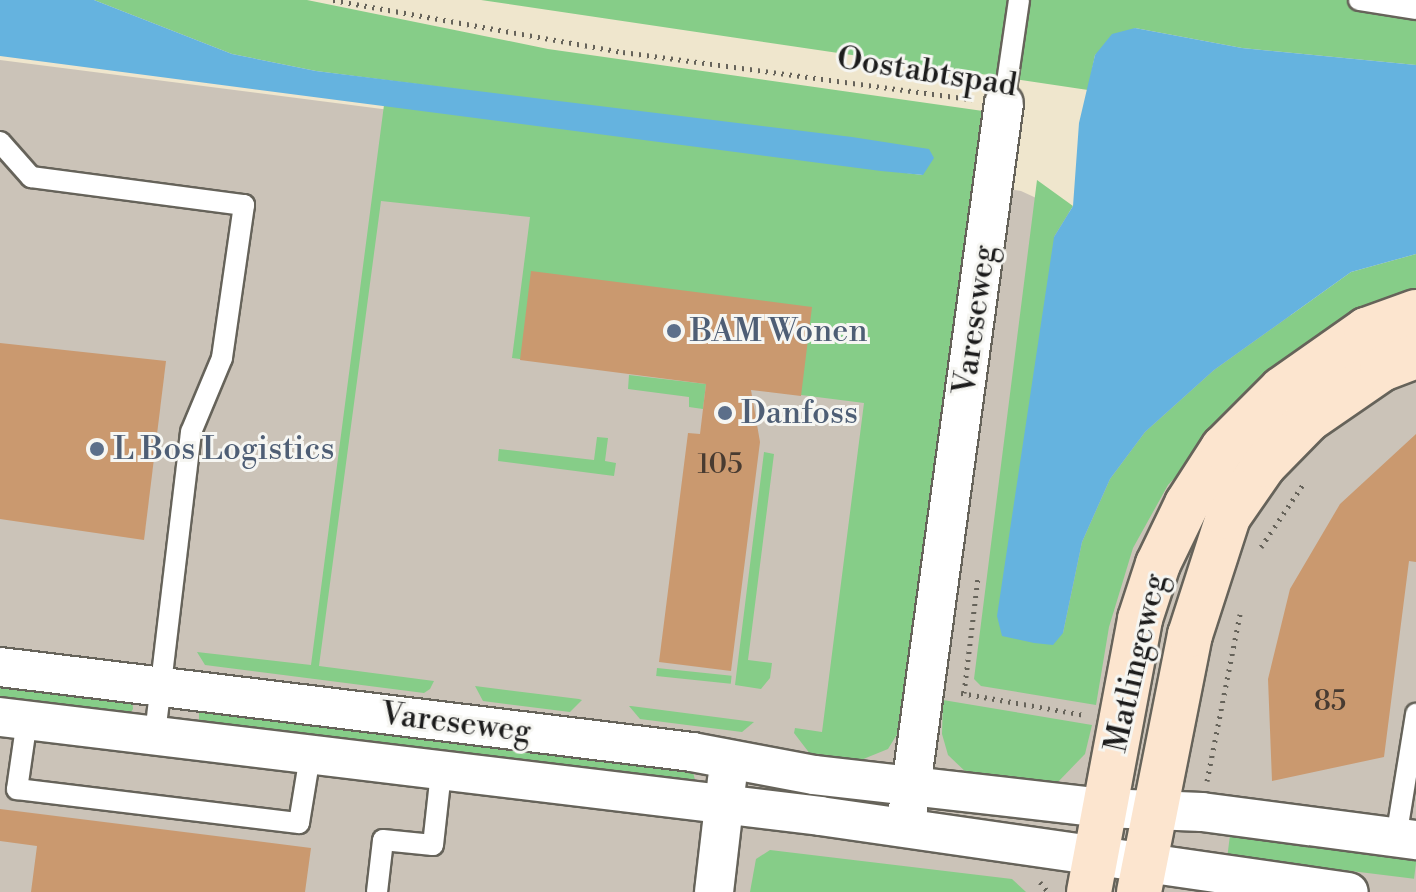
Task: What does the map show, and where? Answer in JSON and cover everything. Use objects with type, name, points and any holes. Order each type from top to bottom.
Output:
[{"type":"main road","name":"Matlingeweg","points":[[1092,873],[1140,619],[1158,564],[1223,448],[1282,389],[1366,330],[1416,312]]},
{"type":"main road","name":"Matlingeweg","points":[[1141,876],[1190,635],[1228,517],[1264,465],[1308,420],[1382,369],[1416,356]]},
{"type":"street","name":"Vareseweg","points":[[906,828],[1004,103]]},
{"type":"street","name":"Vareseweg","points":[[0,667],[692,752],[729,763],[911,787],[1104,808],[1202,812],[1406,839]]},
{"type":"street","name":"Vareseweg","points":[[13,719],[906,828],[1092,873],[1349,892]]},
{"type":"street","points":[[714,892],[729,763]]},
{"type":"lane","name":"Vareseweg","points":[[1004,103],[1019,0]]},
{"type":"lane","points":[[1359,0],[1416,9]]},
{"type":"lane","points":[[0,142],[31,177],[244,205],[222,358],[191,432],[155,736]]},
{"type":"lane","points":[[1406,839],[1416,714]]},
{"type":"lane","points":[[13,719],[17,789],[299,823],[310,756]]},
{"type":"lane","points":[[377,892],[383,840],[433,845],[441,773]]},
{"type":"path","name":"Oostabtspad","points":[[333,0],[623,52],[1004,103]]},
{"type":"path","points":[[1256,562],[1309,477]]},
{"type":"path","points":[[964,693],[980,567]]},
{"type":"path","points":[[1202,812],[1241,606]]},
{"type":"path","points":[[925,689],[964,693],[1120,722]]},
{"type":"path","points":[[1169,731],[1216,739]]},
{"type":"shaded area","points":[[0,60],[1021,191],[1416,373],[1416,892],[0,892]]},
{"type":"green space","points":[[94,0],[307,0],[548,49],[983,111],[901,728],[888,749],[851,764],[817,763],[794,733],[795,728],[822,732],[864,403],[512,358],[530,217],[381,201],[319,666],[434,681],[430,689],[424,693],[205,665],[197,652],[311,665],[384,105],[922,175],[929,150],[316,71],[232,54]]},
{"type":"green space","points":[[481,0],[1416,0],[1416,65],[1242,48],[1135,28],[1095,55],[1088,90]]},
{"type":"green space","points":[[1037,180],[1073,206],[1054,237],[1063,633],[1082,542],[1110,479],[1145,432],[1214,370],[1351,272],[1416,254],[1416,291],[1229,420],[1168,485],[1133,548],[1109,627],[1096,705],[981,686],[974,679]]},
{"type":"green space","points":[[629,375],[706,384],[703,409],[689,407],[689,397],[628,389]]},
{"type":"green space","points":[[597,437],[608,438],[605,461],[616,463],[614,476],[498,461],[499,449],[594,460]]},
{"type":"green space","points":[[764,452],[774,454],[748,660],[772,663],[770,678],[761,689],[735,685]]},
{"type":"green space","points":[[657,668],[732,676],[731,684],[656,676]]},
{"type":"green space","points":[[0,677],[132,698],[133,709],[129,715],[0,704]]},
{"type":"green space","points":[[475,686],[582,700],[570,712],[483,701]]},
{"type":"green space","points":[[943,700],[1092,725],[1085,754],[1056,784],[969,775],[948,755],[942,734]]},
{"type":"green space","points":[[629,706],[754,722],[742,732],[640,719]]},
{"type":"green space","points":[[199,708],[692,768],[695,780],[691,786],[199,723]]},
{"type":"green space","points":[[1230,835],[1416,858],[1414,879],[1227,856]]},
{"type":"green space","points":[[770,850],[1012,879],[1026,892],[750,892],[756,859]]},
{"type":"water","points":[[0,0],[94,0],[232,54],[316,71],[852,137],[929,149],[934,158],[923,175],[881,171],[0,56]]},
{"type":"water","points":[[1135,28],[1242,48],[1416,65],[1416,254],[1351,272],[1214,370],[1145,432],[1110,479],[1082,542],[1063,633],[1053,645],[1034,643],[1002,636],[997,616],[1054,237],[1073,206],[1079,123],[1095,55],[1112,34]]},
{"type":"building","points":[[531,271],[812,307],[801,396],[751,390],[760,442],[731,671],[659,662],[688,433],[700,434],[706,384],[520,360]]},
{"type":"building","points":[[0,343],[166,361],[144,540],[0,519]]},
{"type":"building","points":[[1416,434],[1416,562],[1409,561],[1384,757],[1272,781],[1268,679],[1290,589],[1340,504]]},
{"type":"building","points":[[0,809],[311,848],[305,892],[31,892],[37,846],[0,841]]},
{"type":"place","name":"BAM Wonen","points":[[674,331]]},
{"type":"place","name":"Danfoss","points":[[725,413]]},
{"type":"place","name":"L Bos Logistics","points":[[97,449]]}]
